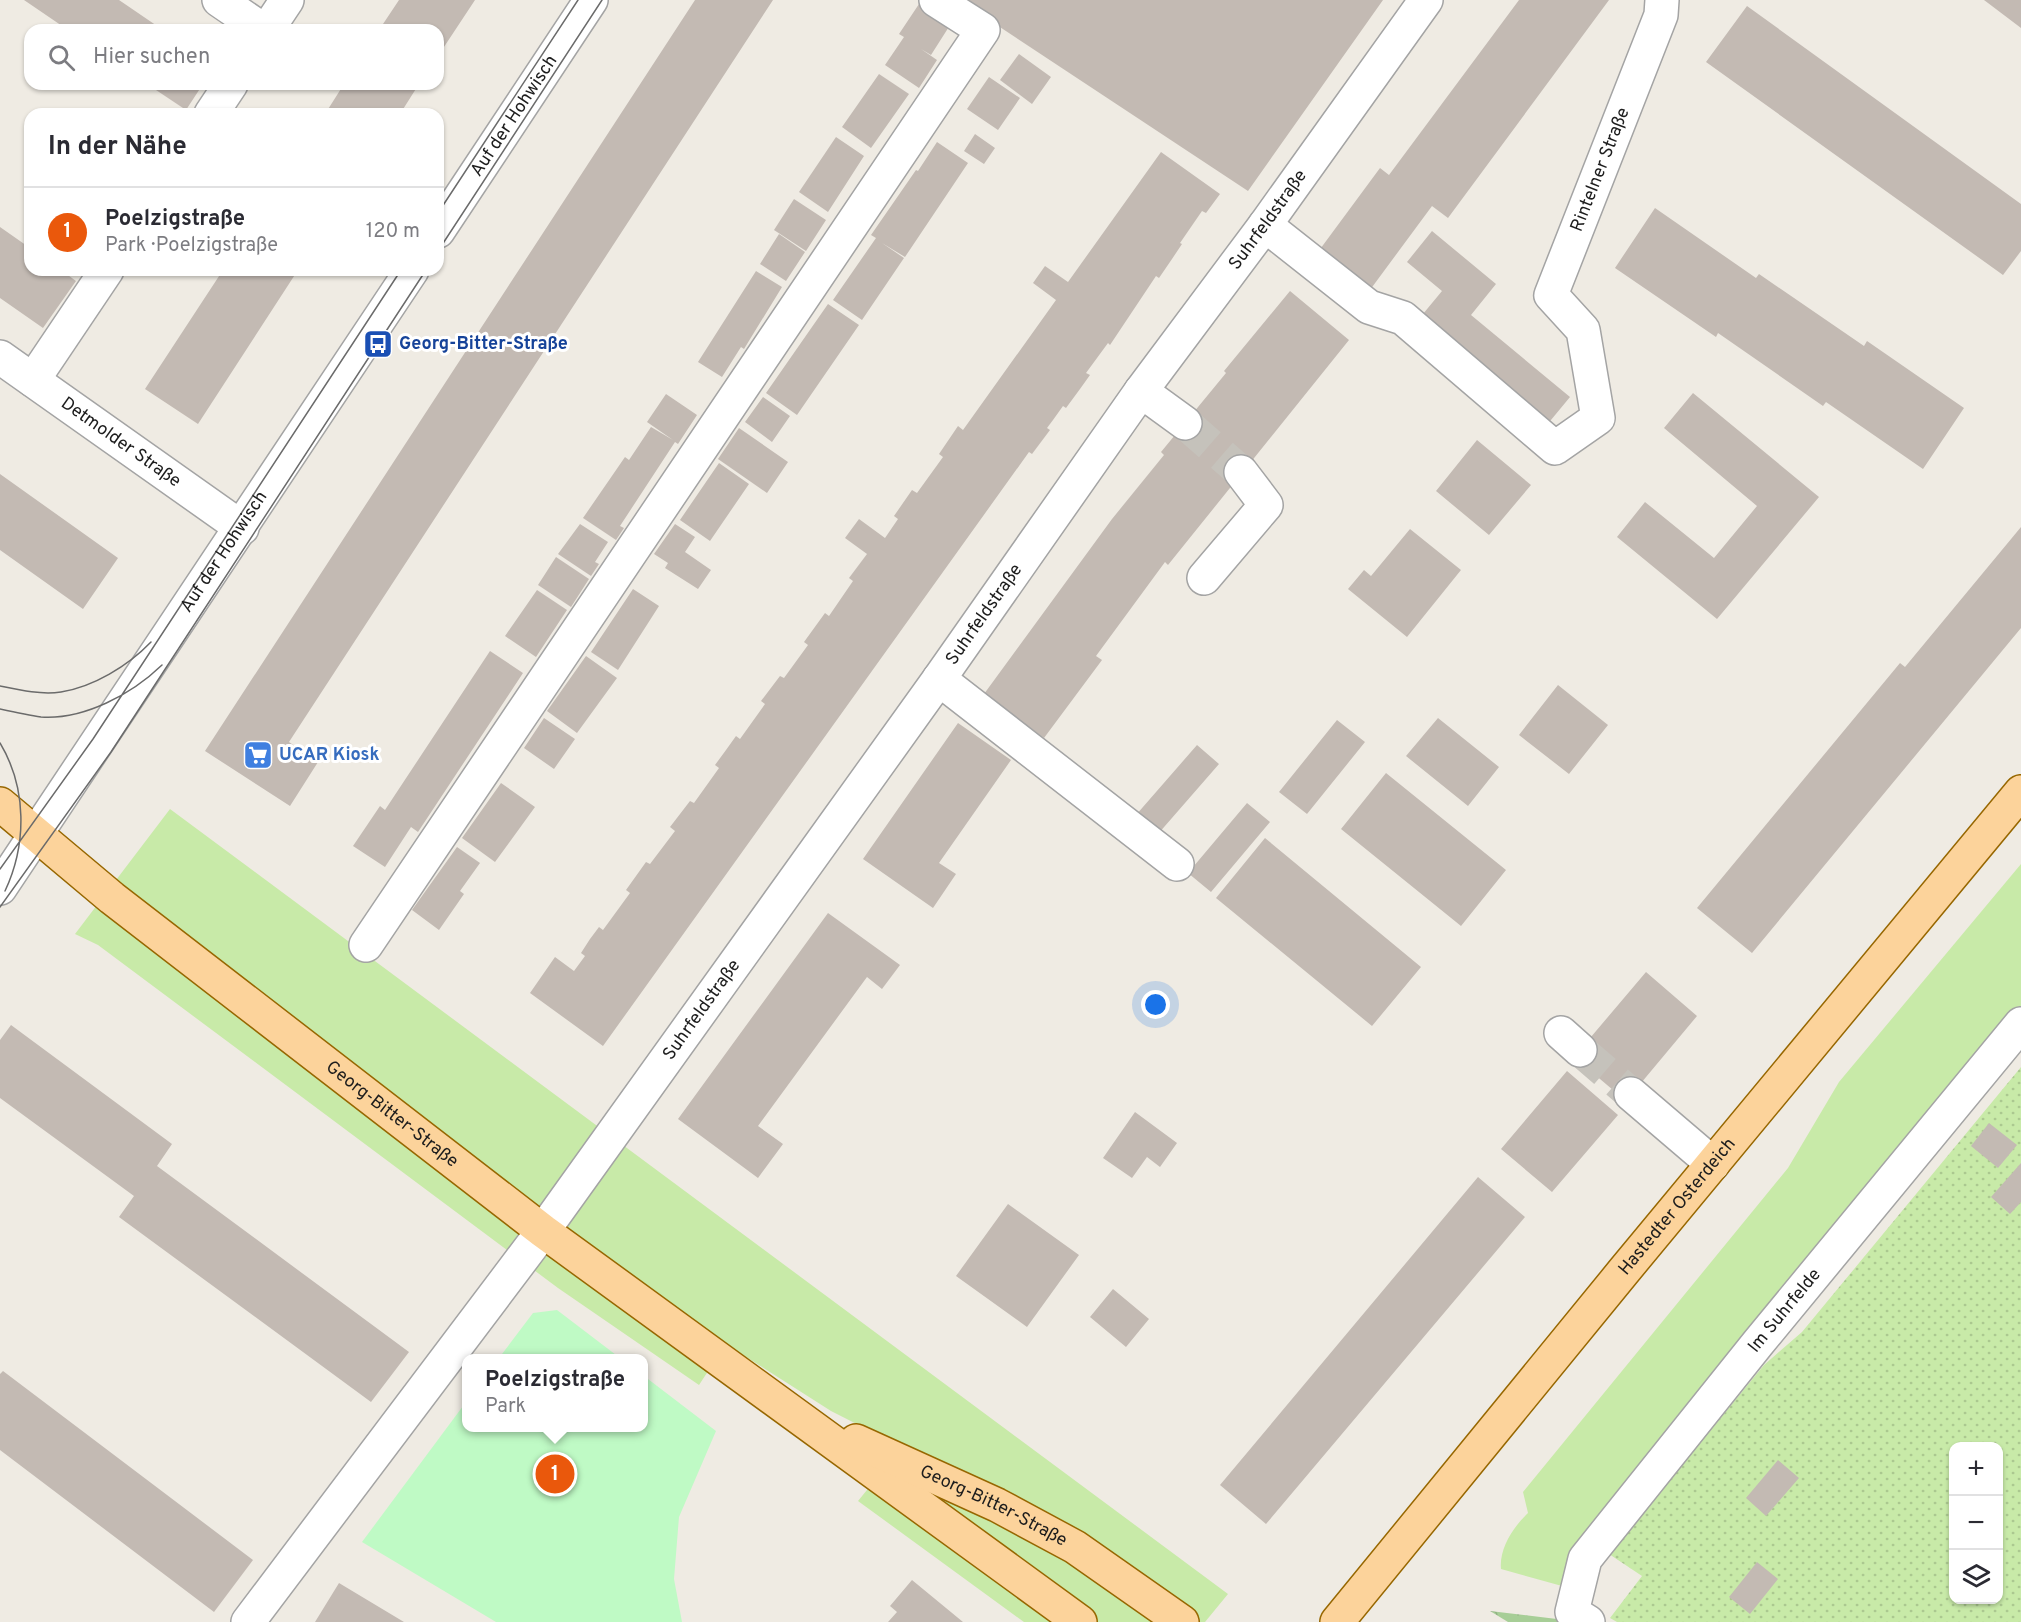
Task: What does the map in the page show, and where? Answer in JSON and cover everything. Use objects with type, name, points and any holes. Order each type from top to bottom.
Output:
[{"type":"main road","name":"Hastedter Osterdeich","points":[[1337,1622],[2021,792]]},
{"type":"main road","name":"Georg-Bitter-Straße","points":[[0,804],[112,898],[543,1231],[1080,1622]]},
{"type":"main road","name":"Georg-Bitter-Straße","points":[[792,1412],[997,1505],[1075,1547],[1182,1622]]},
{"type":"street","points":[[219,0],[256,24]]},
{"type":"street","points":[[269,24],[287,0]]},
{"type":"street","name":"Auf der Hohwisch","points":[[444,222],[591,0]]},
{"type":"street","points":[[366,945],[983,30],[936,0]]},
{"type":"street","name":"Suhrfeldstraße","points":[[248,1622],[543,1231],[939,679],[1141,392],[1265,225],[1426,0]]},
{"type":"street","name":"Rintelner Straße","points":[[1265,225],[1369,307],[1402,318],[1555,448],[1598,418],[1583,330],[1551,295],[1661,15],[1662,0]]},
{"type":"street","points":[[215,108],[227,90]]},
{"type":"street","points":[[33,380],[103,276]]},
{"type":"street","name":"Auf der Hohwisch","points":[[0,888],[408,276]]},
{"type":"street","name":"Detmolder Straße","points":[[0,357],[242,528]]},
{"type":"street","points":[[1141,392],[1185,423]]},
{"type":"street","points":[[1204,578],[1266,505],[1241,472]]},
{"type":"street","points":[[939,679],[1177,864]]},
{"type":"street","name":"Im Suhrfelde","points":[[1580,1617],[1586,1559],[1758,1343],[2021,1024]]},
{"type":"street","points":[[1632,1094],[1713,1164]]},
{"type":"green space","points":[[170,809],[1228,1594],[1205,1622],[1024,1622],[858,1501],[902,1447],[831,1411],[726,1344],[699,1385],[558,1288],[98,945],[75,934]]},
{"type":"green space","points":[[2021,864],[2021,1011],[1562,1586],[1501,1569],[1502,1554],[1508,1539],[1528,1513],[1523,1492],[1788,1168],[1839,1082]]},
{"type":"green space","points":[[2021,1067],[2021,1622],[1617,1622],[1610,1618],[1642,1576],[1609,1554],[1764,1365],[1802,1332]]},
{"type":"green space","points":[[557,1310],[615,1354],[502,1354],[533,1313]]},
{"type":"green space","points":[[648,1379],[716,1431],[679,1517],[674,1579],[682,1622],[496,1622],[362,1542],[462,1407],[462,1432],[648,1432]]},
{"type":"green space","points":[[1490,1611],[1565,1620],[1568,1622],[1508,1622]]},
{"type":"building","points":[[24,0],[119,0],[154,24],[59,24]]},
{"type":"building","points":[[399,0],[475,0],[444,47],[444,24],[383,24]]},
{"type":"building","points":[[695,0],[773,0],[289,742],[318,762],[290,806],[205,751]]},
{"type":"building","points":[[959,0],[1383,0],[1248,191]]},
{"type":"building","points":[[1519,0],[1609,0],[1448,218],[1432,206],[1367,294],[1315,256],[1380,168],[1389,175]]},
{"type":"building","points":[[1984,0],[2021,0],[2021,28],[1988,3]]},
{"type":"building","points":[[921,1],[952,22],[931,55],[921,49],[937,60],[919,88],[885,65],[904,37],[899,34]]},
{"type":"building","points":[[1747,6],[2021,204],[2021,251],[2003,275],[1706,62]]},
{"type":"building","points":[[1019,54],[1051,77],[1032,104],[1000,80]]},
{"type":"building","points":[[879,74],[909,94],[871,148],[842,127]]},
{"type":"building","points":[[989,77],[1020,98],[998,130],[967,109]]},
{"type":"building","points":[[156,90],[199,90],[187,108],[183,108]]},
{"type":"building","points":[[340,90],[415,90],[404,108],[329,108]]},
{"type":"building","points":[[975,134],[995,148],[984,164],[964,151]]},
{"type":"building","points":[[836,137],[864,156],[828,212],[799,192]]},
{"type":"building","points":[[937,142],[968,163],[905,257],[882,243],[904,258],[862,320],[833,300],[876,238],[871,235]]},
{"type":"building","points":[[1161,152],[1220,194],[1206,213],[1202,211],[1159,278],[1156,276],[1110,345],[1108,343],[1086,373],[1090,375],[1080,389],[1066,408],[1063,406],[1047,428],[1050,430],[1032,454],[1029,452],[603,1046],[530,993],[555,957],[574,971],[585,956],[581,953],[590,939],[599,927],[603,930],[630,893],[626,890],[646,862],[650,864],[675,831],[670,827],[690,801],[694,803],[719,768],[715,765],[736,736],[740,739],[765,704],[761,701],[780,676],[784,678],[808,645],[804,642],[825,613],[829,616],[853,581],[849,578],[867,554],[845,538],[859,519],[885,538],[898,519],[894,516],[912,490],[917,493],[943,457],[939,454],[958,426],[963,430],[1056,300],[1033,283],[1045,266],[1068,282]]},
{"type":"building","points":[[794,199],[826,220],[806,251],[774,230]]},
{"type":"building","points":[[1655,208],[1756,278],[1759,274],[1864,346],[1867,341],[1964,408],[1923,469],[1826,402],[1823,406],[1718,333],[1716,337],[1615,268]]},
{"type":"building","points":[[0,227],[24,244],[24,276],[69,276],[76,281],[43,328],[0,298]]},
{"type":"building","points":[[1432,231],[1496,284],[1471,315],[1570,397],[1546,426],[1418,320],[1442,291],[1407,262]]},
{"type":"building","points":[[779,234],[805,252],[786,281],[760,264]]},
{"type":"building","points":[[756,271],[782,287],[744,349],[741,347],[722,377],[698,362]]},
{"type":"building","points":[[219,276],[294,276],[198,424],[145,389]]},
{"type":"building","points":[[1290,291],[1349,340],[1168,565],[1165,562],[1096,656],[1102,660],[1044,738],[984,694],[1112,519],[1164,455],[1161,452]]},
{"type":"building","points":[[828,304],[859,325],[797,415],[766,393]]},
{"type":"building","points":[[1693,393],[1819,497],[1717,619],[1617,537],[1645,502],[1714,558],[1757,506],[1664,428]]},
{"type":"building","points":[[666,394],[697,415],[678,444],[675,442],[620,526],[624,528],[616,540],[583,518],[625,457],[629,460],[651,427],[673,440],[647,422]]},
{"type":"building","points":[[763,397],[790,416],[772,442],[745,422]]},
{"type":"building","points":[[739,428],[788,462],[767,493],[718,459]]},
{"type":"building","points":[[1477,440],[1531,485],[1489,535],[1436,491]]},
{"type":"building","points":[[719,463],[749,484],[710,541],[680,520]]},
{"type":"building","points":[[0,474],[118,558],[83,609],[0,550]]},
{"type":"building","points":[[580,524],[608,542],[595,562],[599,564],[591,576],[558,554]]},
{"type":"building","points":[[675,524],[695,537],[685,552],[711,570],[698,589],[665,568],[668,563],[654,554]]},
{"type":"building","points":[[2021,527],[2021,628],[1752,953],[1697,908],[1900,663],[1905,667]]},
{"type":"building","points":[[1410,529],[1461,570],[1407,637],[1348,589],[1364,570],[1371,576]]},
{"type":"building","points":[[556,557],[589,579],[571,607],[538,585]]},
{"type":"building","points":[[633,589],[659,606],[618,670],[591,652]]},
{"type":"building","points":[[537,590],[567,610],[536,657],[505,636]]},
{"type":"building","points":[[490,651],[523,673],[418,832],[411,827],[385,867],[353,846],[380,806],[385,810]]},
{"type":"building","points":[[586,656],[617,678],[577,733],[547,711]]},
{"type":"building","points":[[1558,685],[1608,725],[1569,774],[1519,735]]},
{"type":"building","points":[[544,718],[575,739],[554,769],[524,748]]},
{"type":"building","points":[[1438,718],[1499,767],[1468,806],[1406,756]]},
{"type":"building","points":[[1337,720],[1365,742],[1307,814],[1279,792]]},
{"type":"building","points":[[958,723],[1011,760],[939,863],[956,874],[933,908],[863,859]]},
{"type":"building","points":[[1197,745],[1219,764],[1158,834],[1136,815]]},
{"type":"building","points":[[1386,773],[1506,870],[1461,926],[1341,829]]},
{"type":"building","points":[[501,783],[535,807],[495,862],[462,838]]},
{"type":"building","points":[[1247,803],[1270,822],[1211,892],[1188,873]]},
{"type":"building","points":[[1265,838],[1421,967],[1372,1026],[1216,898]]},
{"type":"building","points":[[457,847],[480,863],[460,891],[464,894],[439,930],[412,910]]},
{"type":"building","points":[[828,913],[900,965],[882,989],[867,977],[758,1126],[783,1144],[758,1178],[678,1119]]},
{"type":"building","points":[[1646,972],[1697,1016],[1626,1101],[1574,1057]]},
{"type":"building","points":[[11,1025],[172,1144],[157,1166],[409,1352],[371,1402],[119,1217],[134,1196],[0,1098],[0,1040]]},
{"type":"building","points":[[1567,1071],[1618,1115],[1552,1192],[1501,1149]]},
{"type":"building","points":[[1135,1112],[1177,1143],[1160,1167],[1147,1157],[1132,1178],[1103,1158]]},
{"type":"building","points":[[1989,1123],[2017,1145],[1998,1168],[1971,1146]]},
{"type":"building","points":[[2021,1163],[2021,1202],[2010,1214],[1991,1197]]},
{"type":"building","points":[[1478,1177],[1525,1217],[1266,1524],[1220,1485]]},
{"type":"building","points":[[1008,1204],[1079,1255],[1027,1327],[956,1276]]},
{"type":"building","points":[[1113,1289],[1149,1319],[1126,1347],[1090,1317]]},
{"type":"building","points":[[3,1371],[253,1560],[214,1612],[0,1450],[0,1374]]},
{"type":"building","points":[[1778,1460],[1799,1478],[1766,1516],[1746,1498]]},
{"type":"building","points":[[1757,1562],[1778,1579],[1750,1614],[1729,1597]]},
{"type":"building","points":[[912,1580],[963,1622],[888,1622],[897,1612],[890,1606]]},
{"type":"building","points":[[339,1583],[404,1622],[315,1622]]},
{"type":"tunnel","points":[[1185,423],[1241,472]]},
{"type":"tunnel","points":[[1580,1050],[1631,1094]]},
{"type":"tram line","points":[[444,204],[578,0]]},
{"type":"tram line","points":[[444,242],[602,0]]},
{"type":"tram line","points":[[0,869],[93,739],[397,276]]},
{"type":"tram line","points":[[0,907],[111,752],[422,276]]},
{"type":"tram line","points":[[0,686],[46,693],[73,689],[97,680],[121,667],[151,642]]},
{"type":"tram line","points":[[0,709],[41,717],[57,717],[90,710],[122,695],[162,665]]},
{"type":"tram line","points":[[0,743],[15,778],[21,816],[17,854],[5,891]]},
{"type":"place","name":"Georg-Bitter-Straße","points":[[378,344]]},
{"type":"place","name":"UCAR Kiosk","points":[[258,755]]},
{"type":"place","name":"Poelzigstraße","points":[[555,1474]]}]
